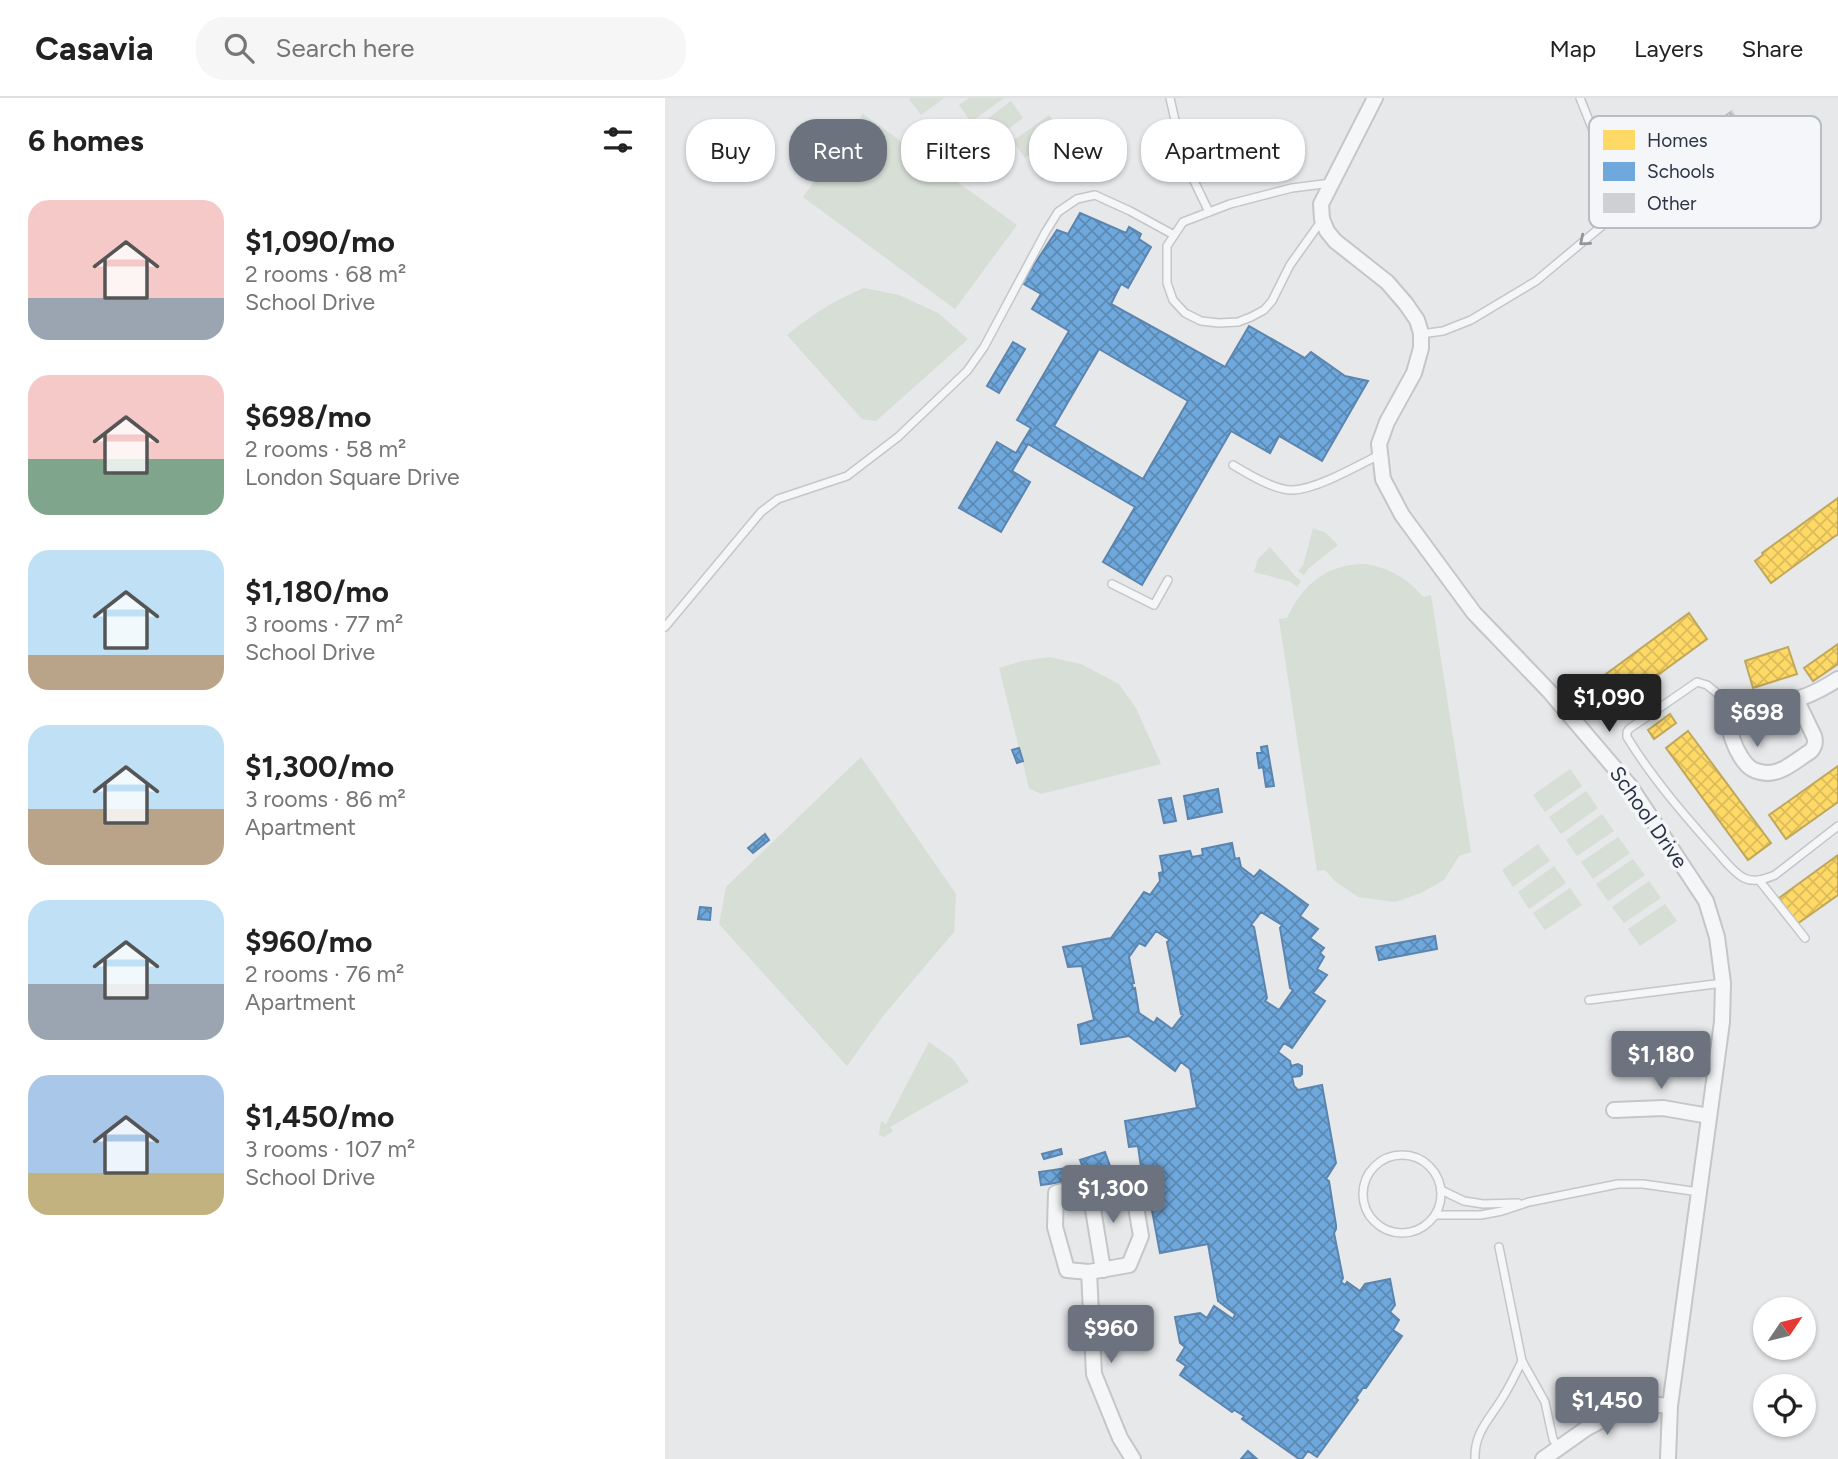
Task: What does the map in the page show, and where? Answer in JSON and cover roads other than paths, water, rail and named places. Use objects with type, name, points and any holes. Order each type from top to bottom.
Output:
[{"type":"street","points":[[1375,98],[1321,204],[1322,219],[1335,240],[1387,282],[1406,304],[1417,320],[1421,334]]},
{"type":"street","name":"School Drive","points":[[1421,334],[1421,348],[1414,373],[1378,444],[1383,479],[1402,515],[1474,613],[1549,691],[1630,786],[1706,901],[1717,937],[1723,983],[1722,1022],[1670,1406],[1668,1459]]},
{"type":"street","points":[[1797,699],[1814,736],[1814,747],[1787,767],[1769,773],[1752,769],[1734,743],[1729,721],[1734,707],[1744,703],[1797,699],[1838,679]]},
{"type":"street","points":[[1614,1110],[1663,1108],[1709,1116]]},
{"type":"street","points":[[1090,1185],[1096,1271],[1094,1374],[1120,1438],[1133,1459]]},
{"type":"street","points":[[1090,1185],[1124,1185],[1135,1201],[1141,1236],[1129,1265],[1096,1271],[1067,1270],[1055,1227],[1056,1193],[1090,1185]]},
{"type":"street","points":[[1543,1459],[1587,1428],[1625,1408],[1648,1404],[1670,1406]]},
{"type":"lane","points":[[1170,98],[1184,160],[1209,212]]},
{"type":"lane","points":[[1580,98],[1589,120]]},
{"type":"lane","points":[[1322,219],[1290,265],[1272,301],[1264,310],[1238,322],[1219,323],[1201,321],[1185,313],[1173,300],[1167,283],[1167,246],[1183,222],[1292,188],[1332,182]]},
{"type":"lane","points":[[665,627],[761,512],[778,499],[847,476],[898,437],[967,371],[984,347],[1058,212],[1077,199],[1095,195],[1174,235]]},
{"type":"lane","points":[[1421,334],[1443,331],[1471,320],[1536,281],[1599,228]]},
{"type":"lane","points":[[1233,465],[1260,481],[1292,491],[1314,485],[1380,455]]},
{"type":"lane","points":[[1112,584],[1154,605],[1168,580]]},
{"type":"lane","points":[[1734,707],[1707,685],[1697,682],[1626,734],[1658,780],[1722,858],[1742,877],[1754,881],[1775,875],[1838,826]]},
{"type":"lane","points":[[1759,880],[1805,938]]},
{"type":"lane","points":[[1589,1000],[1723,983]]},
{"type":"lane","points":[[1405,1155],[1418,1158],[1429,1166],[1441,1189],[1440,1203],[1435,1215],[1416,1231],[1403,1233],[1380,1226],[1371,1218],[1365,1207],[1363,1194],[1364,1182],[1380,1161],[1405,1155]]},
{"type":"lane","points":[[1435,1215],[1481,1215],[1618,1184],[1643,1184],[1699,1192]]},
{"type":"lane","points":[[1441,1189],[1464,1201],[1483,1204],[1529,1202]]},
{"type":"lane","points":[[1499,1247],[1522,1361],[1545,1402],[1553,1439],[1559,1448]]},
{"type":"lane","points":[[1475,1459],[1475,1446],[1482,1427],[1503,1397],[1522,1361]]}]
